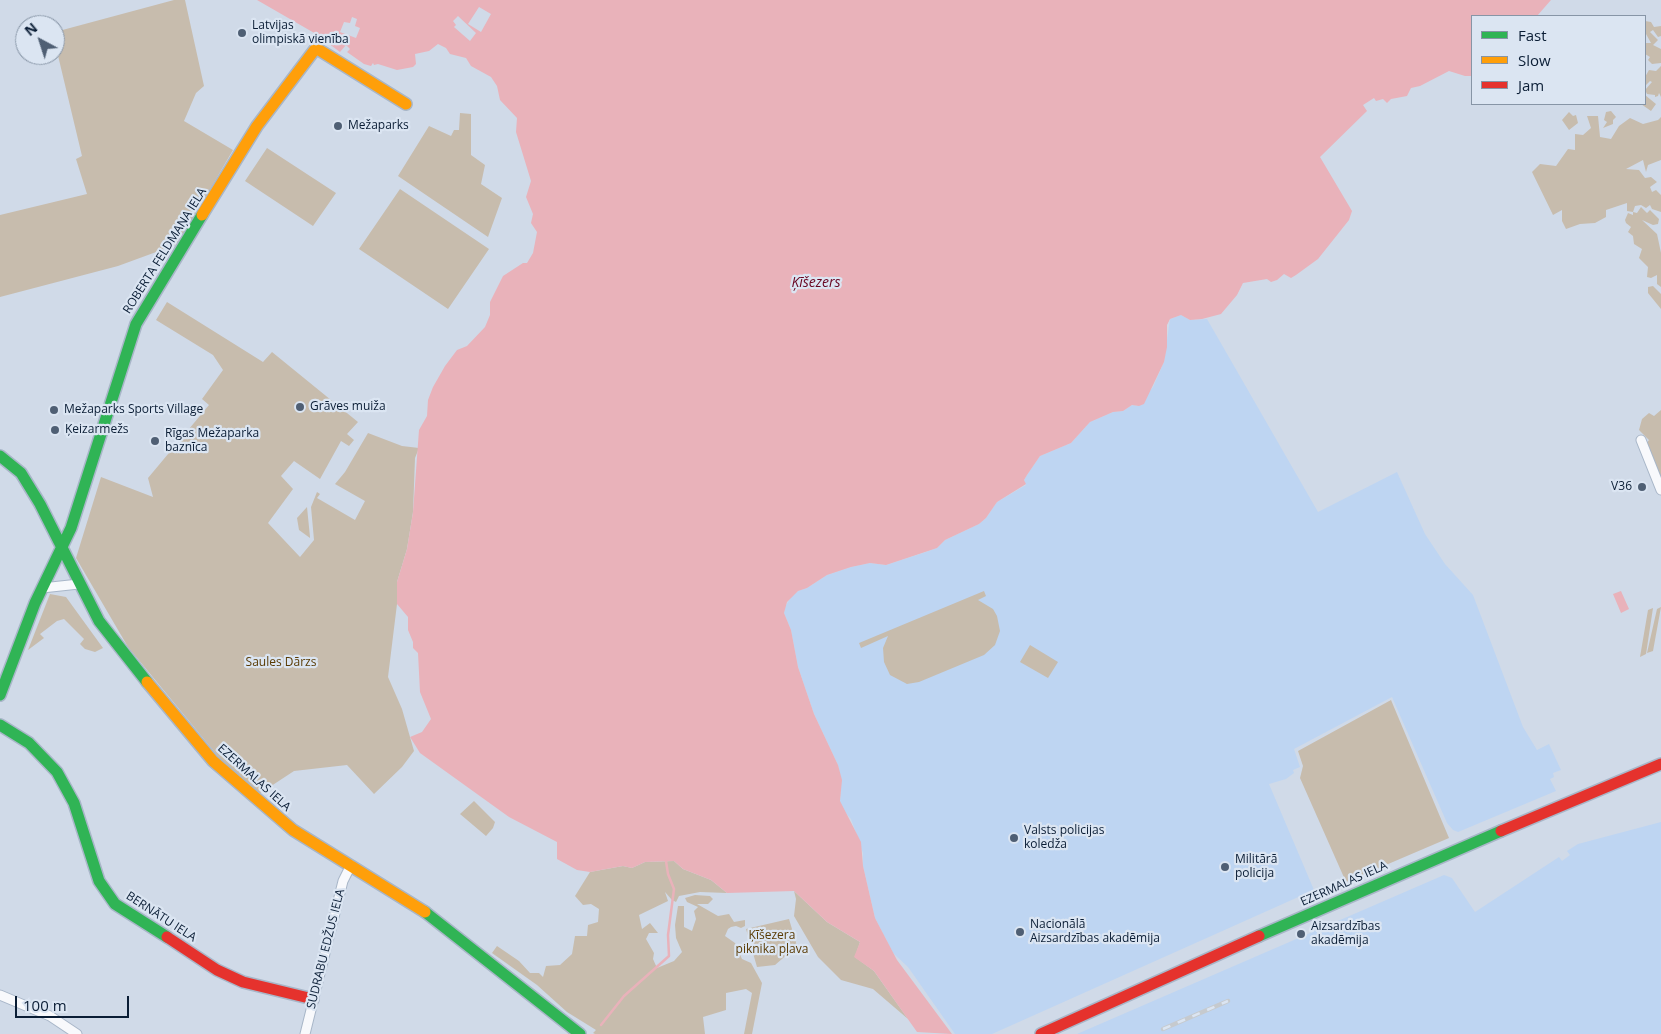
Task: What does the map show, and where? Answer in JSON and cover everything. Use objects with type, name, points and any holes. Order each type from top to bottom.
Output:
[{"type":"street","name":"ROBERTA FELDMAŅA IELA","points":[[0,695],[42,588],[71,528],[136,324],[245,144],[316,48],[406,104]]},
{"type":"street","points":[[1640,440],[1661,490]]},
{"type":"street","name":"EZERMALAS IELA","points":[[0,456],[21,473],[41,506],[99,621],[114,643],[213,761],[293,830],[420,908],[580,1034]]},
{"type":"street","points":[[42,588],[79,584]]},
{"type":"street","name":"BERNĀTU IELA","points":[[0,725],[29,743],[60,777],[74,803],[99,882],[115,904],[216,970],[243,982],[313,999]]},
{"type":"street","name":"EZERMALAS IELA","points":[[1041,1034],[1346,897],[1661,764]]},
{"type":"street","name":"SUDRABU EDŽUS IELA","points":[[305,1034],[343,881],[351,865]]},
{"type":"street","points":[[0,995],[50,1016],[77,1034]]},
{"type":"shaded area","points":[[1181,315],[1190,320],[1207,319],[1318,512],[1397,472],[1425,534],[1445,564],[1473,595],[1523,727],[1537,750],[1549,744],[1561,770],[1553,773],[1554,777],[1550,779],[1556,791],[1458,832],[1453,830],[1447,823],[1392,697],[1294,749],[1300,767],[1293,770],[1294,773],[1286,779],[1269,784],[1314,890],[992,1034],[955,1034],[908,967],[893,953],[875,918],[863,866],[863,853],[851,819],[842,809],[840,801],[841,788],[838,765],[814,714],[798,667],[791,630],[784,613],[785,607],[791,597],[798,591],[807,588],[827,575],[870,563],[886,565],[923,553],[937,548],[945,540],[979,524],[986,518],[997,502],[1026,485],[1024,480],[1040,456],[1071,443],[1090,422],[1113,412],[1123,411],[1132,405],[1137,406],[1153,387],[1164,362],[1170,319]]},
{"type":"shaded area","points":[[1661,822],[1661,1034],[1077,1034],[1444,875],[1452,878],[1475,912],[1559,857],[1562,861],[1570,855],[1567,851],[1578,844]]},
{"type":"green space","points":[[174,0],[185,0],[204,86],[196,93],[184,121],[233,150],[178,244],[118,266],[0,297],[0,215],[87,194],[76,159],[82,156],[60,65],[65,65],[65,29]]},
{"type":"green space","points":[[1646,21],[1651,22],[1654,27],[1661,26],[1661,36],[1658,37],[1653,30],[1650,32],[1658,40],[1653,45],[1661,49],[1661,63],[1652,64],[1648,60],[1650,57],[1646,55],[1646,43],[1651,43],[1646,34]]},
{"type":"green space","points":[[1661,66],[1661,97],[1659,93],[1655,97],[1655,95],[1647,94],[1646,92],[1646,89],[1652,82],[1650,81],[1646,85],[1646,75],[1649,70],[1656,71]]},
{"type":"green space","points":[[1646,96],[1656,104],[1651,111],[1642,105],[1646,105]]},
{"type":"green space","points":[[1611,111],[1616,117],[1613,120],[1613,124],[1603,128],[1607,122],[1604,120],[1606,112]]},
{"type":"green space","points":[[1569,112],[1573,116],[1576,115],[1578,123],[1569,130],[1562,120]]},
{"type":"green space","points":[[460,113],[471,114],[471,155],[485,165],[481,184],[502,198],[488,237],[398,176],[429,126],[451,136],[454,130],[459,130]]},
{"type":"green space","points":[[1587,116],[1598,116],[1600,137],[1611,139],[1619,126],[1630,118],[1643,124],[1658,120],[1661,117],[1661,160],[1648,165],[1646,172],[1643,160],[1626,169],[1639,170],[1645,178],[1651,177],[1657,182],[1650,187],[1652,192],[1656,190],[1661,195],[1661,212],[1652,209],[1650,205],[1646,208],[1641,205],[1635,206],[1633,212],[1627,211],[1627,203],[1606,210],[1606,217],[1595,223],[1580,224],[1566,229],[1562,221],[1562,210],[1553,215],[1532,172],[1540,164],[1556,166],[1568,149],[1575,150],[1575,134],[1583,135],[1591,128]]},
{"type":"green space","points":[[267,148],[336,193],[313,226],[245,181]]},
{"type":"green space","points":[[400,189],[489,249],[448,309],[359,249]]},
{"type":"green space","points":[[1641,207],[1647,213],[1650,210],[1659,219],[1658,224],[1653,225],[1642,220],[1657,234],[1661,253],[1661,287],[1657,284],[1657,275],[1651,278],[1647,277],[1648,267],[1639,258],[1642,249],[1634,244],[1633,236],[1628,232],[1631,227],[1625,220],[1628,213],[1633,215],[1633,212],[1637,213]]},
{"type":"green space","points":[[1653,286],[1661,294],[1661,309],[1648,293],[1648,287]]},
{"type":"green space","name":"Saules Dārzs","points":[[167,302],[263,362],[272,352],[358,422],[347,434],[354,440],[349,446],[341,441],[320,479],[294,461],[281,476],[293,489],[268,523],[300,557],[314,540],[311,507],[317,492],[320,494],[317,498],[355,520],[365,501],[335,484],[345,472],[368,433],[402,446],[419,448],[415,458],[413,512],[407,549],[397,582],[397,604],[388,677],[402,709],[414,751],[402,767],[374,794],[347,765],[294,771],[259,794],[222,761],[128,647],[76,558],[101,477],[153,497],[148,478],[209,405],[202,399],[223,370],[213,355],[156,320]]},
{"type":"green space","points":[[1661,410],[1661,486],[1646,444],[1649,440],[1639,430],[1642,419],[1649,413],[1654,416]]},
{"type":"green space","points":[[307,507],[310,538],[299,530],[297,518]]},
{"type":"green space","points":[[984,591],[986,596],[978,600],[993,609],[997,616],[1000,631],[995,645],[984,655],[919,682],[907,684],[890,675],[884,662],[883,648],[888,636],[861,648],[859,643]]},
{"type":"green space","points":[[50,594],[66,597],[103,648],[95,652],[85,649],[80,644],[84,639],[64,619],[57,621],[40,634],[44,638],[28,650]]},
{"type":"green space","points":[[1661,607],[1653,651],[1647,653],[1657,609]]},
{"type":"green space","points":[[1653,608],[1646,654],[1640,657],[1648,610]]},
{"type":"green space","points":[[1030,645],[1058,662],[1048,678],[1020,662]]},
{"type":"green space","points":[[1391,700],[1449,838],[1346,882],[1300,778],[1303,766],[1298,751]]},
{"type":"green space","points":[[474,801],[495,822],[493,828],[486,836],[460,814]]},
{"type":"green space","points":[[674,861],[683,869],[711,880],[727,893],[700,892],[679,896],[676,902],[665,892],[668,901],[639,915],[642,929],[650,923],[658,933],[649,933],[646,939],[654,953],[653,959],[657,968],[674,961],[682,952],[676,938],[675,925],[678,906],[684,906],[684,927],[692,931],[696,919],[694,911],[698,907],[687,902],[685,898],[695,895],[710,896],[713,899],[708,904],[697,904],[718,916],[729,914],[734,922],[745,920],[745,926],[741,928],[731,927],[725,936],[735,943],[742,959],[751,963],[762,983],[752,1034],[744,1034],[752,993],[746,989],[726,993],[726,1010],[703,1017],[705,1034],[595,1034],[593,1033],[596,1030],[567,1012],[537,985],[492,953],[497,946],[519,961],[530,973],[539,973],[543,977],[546,966],[560,965],[572,954],[575,936],[587,936],[588,925],[598,922],[599,909],[591,904],[583,905],[575,896],[590,872],[623,866],[632,868],[645,862]]},
{"type":"green space","points":[[794,891],[827,922],[860,942],[855,957],[874,971],[908,1019],[873,989],[841,980],[818,957],[794,916],[796,899]]},
{"type":"green space","name":"Ķīšezera piknika pļava","points":[[789,919],[797,946],[775,965],[757,967],[746,929]]},
{"type":"water","name":"Ķīšezers","points":[[257,0],[1551,0],[1538,15],[1471,15],[1471,76],[1449,71],[1420,86],[1411,88],[1407,96],[1391,99],[1387,103],[1383,99],[1376,101],[1374,98],[1363,105],[1367,111],[1320,157],[1352,211],[1349,220],[1318,259],[1291,278],[1284,274],[1271,282],[1267,279],[1243,283],[1237,295],[1221,314],[1202,319],[1190,320],[1181,315],[1170,319],[1167,325],[1167,347],[1164,362],[1144,404],[1139,406],[1132,405],[1123,411],[1113,412],[1090,422],[1071,443],[1040,456],[1024,480],[1026,484],[997,502],[986,518],[979,524],[945,540],[937,548],[886,565],[870,563],[827,575],[807,588],[798,591],[787,602],[784,613],[791,630],[798,667],[814,714],[838,765],[842,780],[840,801],[861,842],[863,866],[875,918],[897,960],[952,1034],[917,1032],[874,971],[854,957],[860,942],[827,922],[794,891],[727,893],[711,880],[683,869],[674,861],[645,862],[632,868],[623,866],[590,872],[577,870],[557,859],[557,842],[509,817],[420,753],[410,737],[422,732],[431,719],[420,692],[418,653],[413,648],[413,642],[408,630],[408,617],[397,604],[397,582],[407,549],[413,512],[419,430],[427,416],[428,400],[433,387],[445,366],[457,350],[467,346],[485,327],[490,315],[490,302],[503,276],[523,263],[527,263],[533,253],[537,232],[531,223],[533,214],[526,197],[531,181],[516,132],[517,118],[500,100],[497,86],[491,77],[471,66],[466,58],[450,54],[446,48],[438,44],[429,51],[415,54],[416,64],[413,67],[397,70],[378,64],[374,65],[373,63],[371,66],[364,64],[347,52],[350,49],[346,45],[340,52],[316,34]]},
{"type":"water","points":[[1621,591],[1629,609],[1621,613],[1613,594]]},
{"type":"pier","points":[[479,7],[491,14],[481,32],[468,24]]},
{"type":"pier","points":[[458,16],[476,33],[470,41],[454,27],[456,25],[453,21]]},
{"type":"pier","points":[[352,17],[357,19],[355,26],[360,28],[356,38],[340,32],[344,22],[350,23]]},
{"type":"waterway","points":[[601,1025],[624,996],[669,956],[668,935],[674,889],[668,874],[666,861]]},
{"type":"railway","points":[[1163,1029],[1228,1001]]},
{"type":"traffic: fast","points":[[0,695],[35,603],[71,528],[136,324],[202,215]]},
{"type":"traffic: fast","points":[[0,456],[21,473],[40,504],[99,621],[147,682]]},
{"type":"traffic: fast","points":[[0,725],[29,743],[57,772],[74,803],[99,881],[115,904],[167,937]]},
{"type":"traffic: fast","points":[[1259,936],[1501,831]]},
{"type":"traffic: fast","points":[[425,912],[580,1034]]},
{"type":"traffic: slow","points":[[202,215],[257,126],[316,48],[406,104]]},
{"type":"traffic: slow","points":[[147,682],[213,761],[293,830],[425,912]]},
{"type":"traffic: jam","points":[[1501,831],[1661,764]]},
{"type":"traffic: jam","points":[[1041,1034],[1259,936]]},
{"type":"traffic: jam","points":[[167,937],[217,970],[243,982],[313,999]]},
{"type":"place","name":"Latvijas olimpiskā vienība","points":[[242,33]]},
{"type":"place","name":"Mežaparks","points":[[338,126]]},
{"type":"place","name":"Grāves muiža","points":[[300,407]]},
{"type":"place","name":"Mežaparks Sports Village","points":[[54,410]]},
{"type":"place","name":"Ķeizarmežs","points":[[55,430]]},
{"type":"place","name":"Rīgas Mežaparka baznīca","points":[[155,441]]},
{"type":"place","name":"V36","points":[[1642,487]]},
{"type":"place","name":"Valsts policijas koledža","points":[[1014,838]]},
{"type":"place","name":"Militārā policija","points":[[1225,867]]},
{"type":"place","name":"Nacionālā Aizsardzības akadēmija","points":[[1020,932]]},
{"type":"place","name":"Aizsardzības akadēmija","points":[[1301,934]]}]
